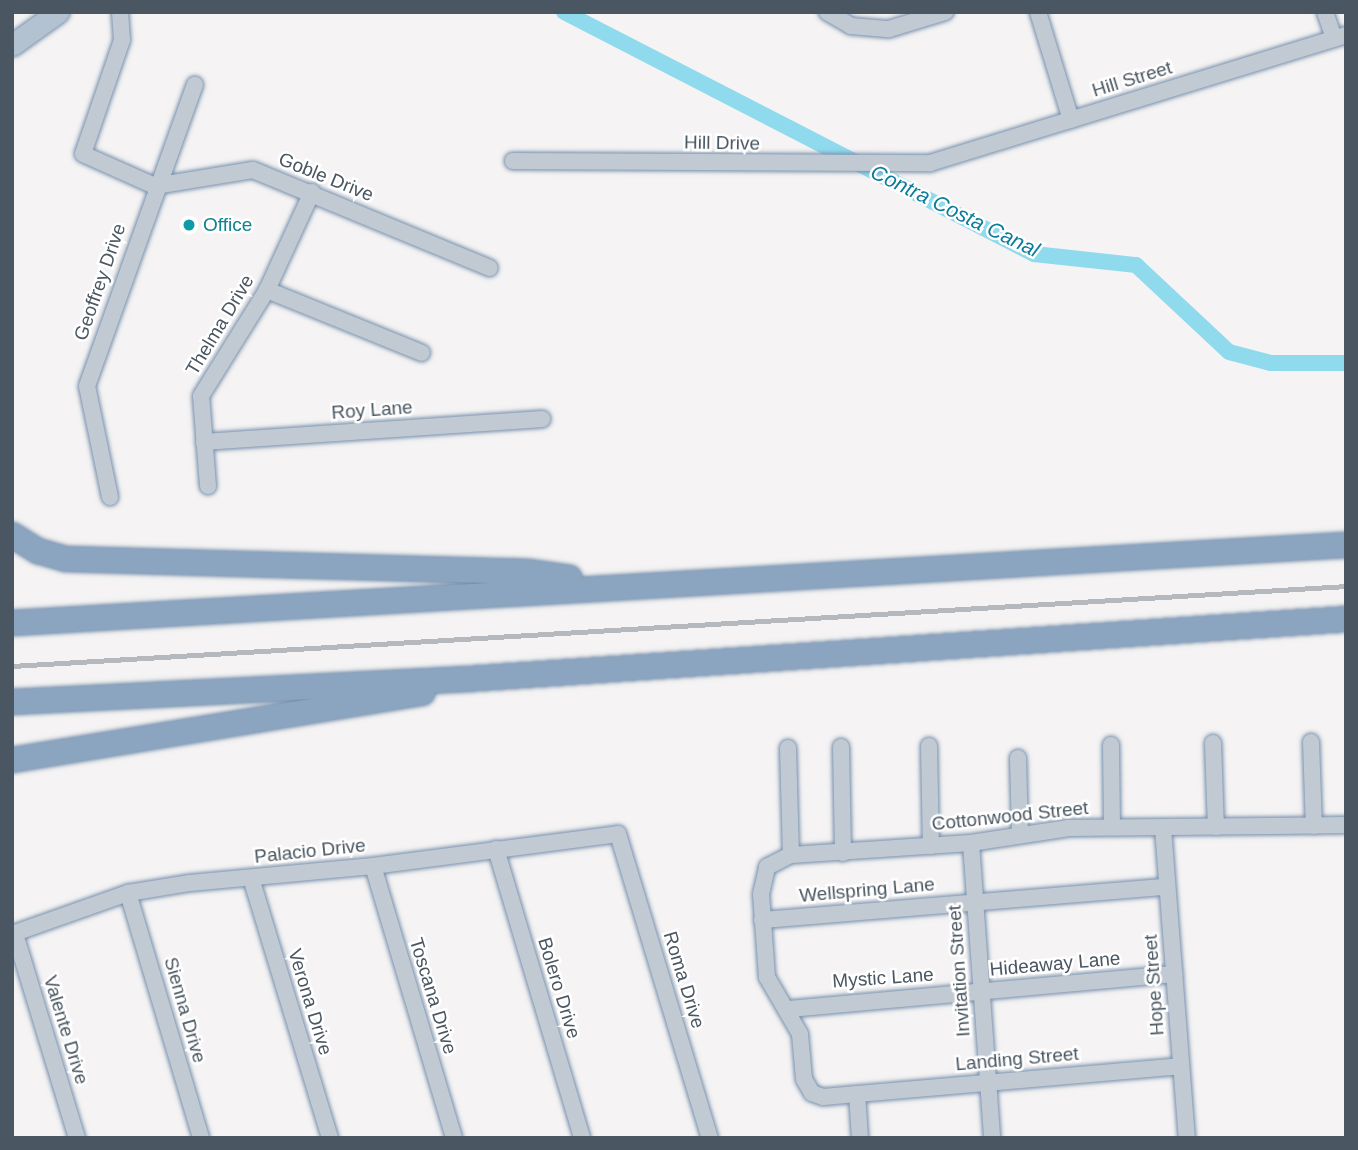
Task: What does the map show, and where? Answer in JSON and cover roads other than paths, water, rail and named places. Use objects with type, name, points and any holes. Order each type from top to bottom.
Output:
[{"type":"highway","points":[[12,535],[38,551],[66,559],[528,572],[626,585]]},
{"type":"highway","points":[[12,623],[1346,545]]},
{"type":"highway","points":[[12,702],[467,679],[1346,619]]},
{"type":"highway","points":[[12,760],[409,698],[467,679]]},
{"type":"main road","points":[[12,45],[58,12]]},
{"type":"street","points":[[120,12],[122,40],[83,154],[155,186]]},
{"type":"street","points":[[827,12],[851,26],[889,29],[945,12]]},
{"type":"street","points":[[1038,12],[1071,120]]},
{"type":"street","points":[[1325,12],[1340,36]]},
{"type":"street","name":"Hill Street","points":[[930,163],[1340,36]]},
{"type":"street","name":"Geoffrey Drive","points":[[110,497],[87,386],[155,186],[195,85]]},
{"type":"street","name":"Hill Drive","points":[[513,161],[813,166],[930,163]]},
{"type":"street","name":"Goble Drive","points":[[155,186],[253,170],[312,192],[490,268]]},
{"type":"street","name":"Thelma Drive","points":[[208,486],[201,396],[267,290],[312,192]]},
{"type":"street","points":[[267,290],[422,353]]},
{"type":"street","name":"Roy Lane","points":[[204,442],[542,419]]},
{"type":"street","points":[[1311,742],[1314,826]]},
{"type":"street","points":[[1213,743],[1216,827]]},
{"type":"street","points":[[1111,745],[1112,827]]},
{"type":"street","points":[[929,746],[931,846]]},
{"type":"street","points":[[841,747],[844,853]]},
{"type":"street","points":[[788,748],[791,855]]},
{"type":"street","points":[[1018,758],[1020,832]]},
{"type":"street","name":"Cottonwood Street","points":[[762,920],[762,878],[766,867],[791,855],[971,843],[1020,832],[1112,827],[1346,825]]},
{"type":"street","name":"Hope Street","points":[[1163,828],[1187,1138]]},
{"type":"street","name":"Palacio Drive","points":[[13,934],[128,893],[373,866],[618,834]]},
{"type":"street","name":"Roma Drive","points":[[618,834],[710,1138]]},
{"type":"street","name":"Invitation Street","points":[[971,843],[992,1138]]},
{"type":"street","name":"Bolero Drive","points":[[496,849],[582,1138]]},
{"type":"street","name":"Toscana Drive","points":[[373,866],[454,1138]]},
{"type":"street","name":"Verona Drive","points":[[251,878],[330,1138]]},
{"type":"street","name":"Wellspring Lane","points":[[762,920],[1167,887]]},
{"type":"street","name":"Sienna Drive","points":[[128,893],[201,1138]]},
{"type":"street","points":[[762,920],[767,976],[789,1009]]},
{"type":"street","name":"Valente Drive","points":[[13,934],[76,1138]]},
{"type":"street","name":"Hideaway Lane","points":[[981,992],[1174,974]]},
{"type":"street","name":"Mystic Lane","points":[[789,1009],[981,992]]},
{"type":"street","name":"Landing Street","points":[[789,1009],[800,1034],[804,1079],[812,1093],[857,1094],[1181,1066]]},
{"type":"street","points":[[857,1094],[860,1138]]},
{"type":"waterway","name":"Contra Costa Canal","points":[[564,12],[1034,254],[1136,265],[1229,352],[1271,363],[1346,363]]},
{"type":"railway","points":[[12,666],[1346,586]]},
{"type":"place","name":"Office","points":[[189,225]]}]
